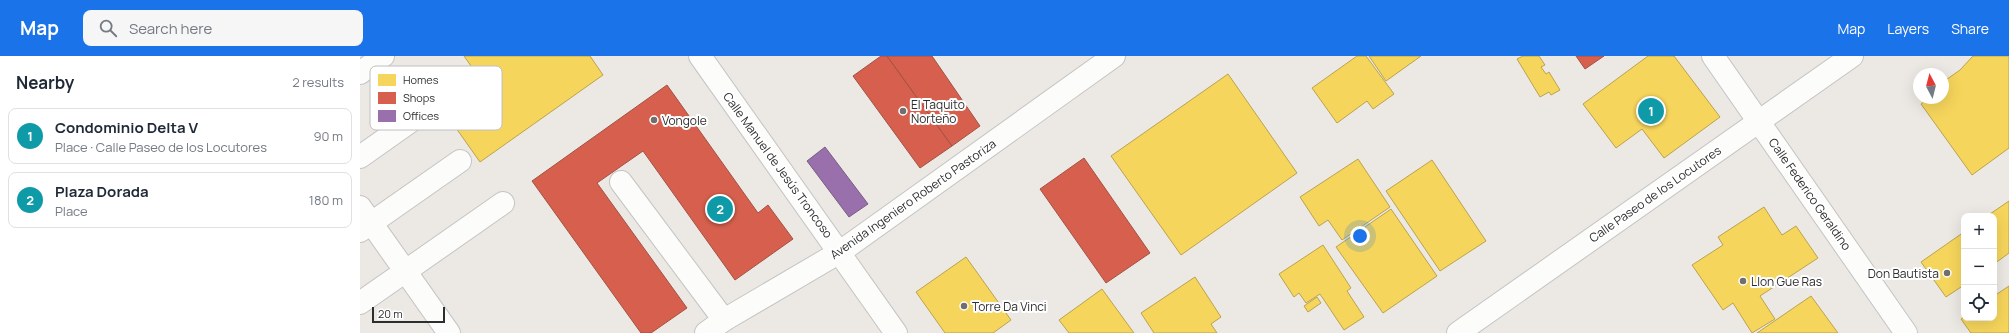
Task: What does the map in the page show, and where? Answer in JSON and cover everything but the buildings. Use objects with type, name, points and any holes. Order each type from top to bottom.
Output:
[{"type":"street","points":[[360,72],[383,56]]},
{"type":"street","name":"Calle Manuel de Jesús Troncoso","points":[[700,56],[896,333]]},
{"type":"street","name":"Avenida Ingeniero Roberto Pastoriza","points":[[706,333],[724,320],[840,252],[1114,56]]},
{"type":"street","name":"Calle Federico Geraldino","points":[[1713,56],[1906,333]]},
{"type":"street","name":"Calle Paseo de los Locutores","points":[[1458,333],[1852,56]]},
{"type":"street","points":[[360,157],[398,130]]},
{"type":"street","points":[[449,333],[406,271],[364,220],[460,161]]},
{"type":"street","points":[[620,182],[724,320]]},
{"type":"street","points":[[360,303],[503,203]]},
{"type":"place","name":"El Taquito Norteño","points":[[903,111]]},
{"type":"place","name":"Condominio Delta V","points":[[1651,111]]},
{"type":"place","name":"Vongole","points":[[654,120]]},
{"type":"place","name":"Plaza Dorada","points":[[720,209]]},
{"type":"place","name":"Don Bautista","points":[[1947,273]]},
{"type":"place","name":"Llon Gue Ras","points":[[1743,281]]},
{"type":"place","name":"Torre Da Vinci","points":[[964,306]]}]
